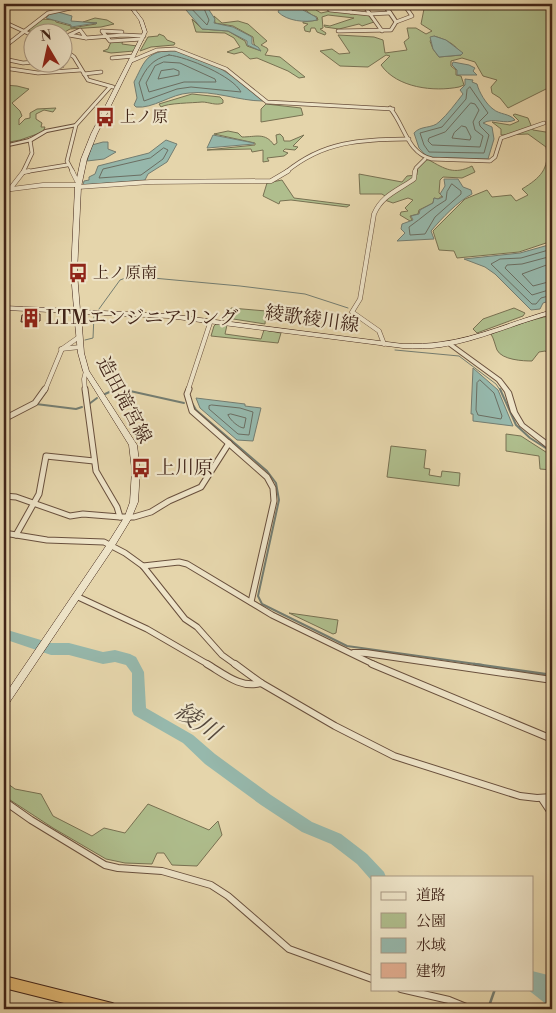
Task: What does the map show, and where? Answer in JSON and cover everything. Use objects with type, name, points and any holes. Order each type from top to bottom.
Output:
[{"type":"highway","points":[[4,982],[112,1009]]},
{"type":"main road","points":[[129,4],[142,20],[145,32],[143,38]]},
{"type":"main road","name":"造田滝宮線","points":[[4,703],[112,545],[134,502],[136,458],[133,445],[86,371],[80,347],[74,273],[78,186],[89,144],[143,38]]},
{"type":"main road","name":"綾歌綾川線","points":[[4,308],[76,310],[211,320],[384,344],[425,347],[450,344],[552,312]]},
{"type":"street","points":[[36,22],[52,11],[89,4]]},
{"type":"street","points":[[325,4],[330,10],[372,15],[390,13]]},
{"type":"street","points":[[344,4],[351,12]]},
{"type":"street","points":[[364,4],[382,31]]},
{"type":"street","points":[[396,22],[386,6],[416,4]]},
{"type":"street","points":[[338,31],[391,30],[396,22],[412,16],[405,6]]},
{"type":"street","points":[[4,22],[22,31]]},
{"type":"street","points":[[87,39],[80,30],[69,35],[87,39],[126,34]]},
{"type":"street","points":[[111,30],[143,38],[110,41],[102,31],[111,30]]},
{"type":"street","points":[[4,46],[22,33]]},
{"type":"street","points":[[112,58],[133,58],[156,50],[176,49],[226,69],[267,102],[391,108],[402,122],[414,152],[425,159],[490,161],[494,157],[501,138],[544,123]]},
{"type":"street","points":[[72,55],[88,80],[110,87],[118,87]]},
{"type":"street","points":[[4,59],[22,63]]},
{"type":"street","points":[[4,68],[45,73],[81,70]]},
{"type":"street","points":[[84,74],[101,72]]},
{"type":"street","points":[[78,186],[68,165],[68,154],[76,125],[110,87]]},
{"type":"street","points":[[4,146],[30,140],[46,132],[76,125]]},
{"type":"street","points":[[4,190],[43,185],[78,186],[150,182],[271,181],[281,178],[289,168],[298,162],[344,141],[409,139]]},
{"type":"street","points":[[10,189],[24,172],[32,155],[33,149],[30,140]]},
{"type":"street","points":[[384,344],[379,331],[372,328],[363,317],[352,312],[360,299],[374,214],[380,202],[395,189],[414,179],[416,168],[425,159]]},
{"type":"street","points":[[24,172],[68,165]]},
{"type":"street","points":[[211,320],[189,389],[188,400],[192,411],[267,477],[273,486],[274,492],[274,501],[251,602]]},
{"type":"street","points":[[4,419],[37,402],[43,393],[60,349],[79,337]]},
{"type":"street","points":[[450,344],[499,380],[508,392],[514,412],[522,425],[552,448]]},
{"type":"street","points":[[60,349],[80,347]]},
{"type":"street","points":[[86,371],[84,379],[96,471],[117,507],[120,517]]},
{"type":"street","points":[[4,496],[16,497],[70,516],[84,514],[128,517],[151,512],[169,500],[201,487],[229,443]]},
{"type":"street","points":[[16,535],[35,503],[44,478],[44,460],[46,456],[94,461]]},
{"type":"street","points":[[4,533],[47,540],[97,541],[112,545],[135,558],[185,619],[197,627],[222,655],[260,683],[327,722],[382,750],[420,766],[523,796],[542,799],[552,797]]},
{"type":"street","points":[[143,566],[179,562],[187,564],[251,602],[395,675],[552,739]]},
{"type":"street","points":[[76,596],[148,629],[238,682],[251,686],[260,683]]},
{"type":"street","points":[[353,653],[366,653],[552,680]]},
{"type":"street","points":[[542,799],[552,814]]},
{"type":"street","points":[[4,801],[31,820],[105,865],[118,868],[162,871],[211,885],[228,896],[266,931],[289,948],[371,979]]},
{"type":"street","points":[[405,990],[449,1000],[471,1009]]},
{"type":"green space","points":[[303,4],[314,4],[316,10],[321,13],[330,11],[368,15],[374,22],[362,26],[359,24],[339,29],[325,27],[324,25],[330,26],[354,18],[328,15],[322,17],[323,28],[320,29],[326,33],[325,35],[317,32],[315,28],[311,28],[310,32],[305,31],[304,27],[308,24],[303,22],[318,20],[317,17],[304,9],[305,5]]},
{"type":"green space","points":[[426,4],[552,4],[552,90],[546,89],[508,108],[500,98],[492,93],[491,87],[497,80],[483,76],[475,62],[462,58],[451,61],[451,66],[456,70],[456,75],[461,76],[464,85],[439,89],[417,86],[396,79],[381,65],[390,56],[386,55],[368,67],[340,66],[320,51],[332,49],[339,54],[350,53],[338,35],[374,37],[383,40],[385,53],[407,50],[404,42],[409,38],[407,28],[416,28],[426,34],[432,31],[421,24],[424,9],[428,6]],"holes":[[[434,36],[446,40],[461,55],[439,57],[430,41]]]},
{"type":"green space","points":[[214,16],[222,23],[238,21],[248,24],[267,41],[261,45],[268,50],[265,55],[280,57],[305,77],[299,78],[288,71],[257,58],[250,59],[242,52],[234,54],[227,52],[240,47],[234,38],[225,33],[196,32],[192,19],[202,29],[228,31],[245,41],[247,46],[261,51],[254,44],[253,37],[233,26],[215,23]]},
{"type":"green space","points":[[95,18],[107,20],[114,24],[72,29],[97,23],[83,22]]},
{"type":"green space","points":[[42,19],[55,20],[56,22],[38,22]]},
{"type":"green space","points":[[159,34],[175,43],[174,45],[151,47],[140,51],[148,37],[158,36]]},
{"type":"green space","points":[[123,39],[122,44],[137,46],[134,51],[111,53],[103,51],[108,49],[111,42]]},
{"type":"green space","points":[[4,85],[29,89],[12,103],[22,116],[19,119],[19,125],[25,119],[30,118],[30,113],[37,109],[56,108],[53,112],[44,110],[36,114],[36,119],[42,123],[41,127],[45,127],[43,132],[4,143]]},
{"type":"green space","points":[[192,94],[220,97],[223,103],[202,102],[161,107],[159,104]]},
{"type":"green space","points":[[266,104],[301,108],[303,115],[261,122],[261,109]]},
{"type":"green space","points":[[513,115],[528,118],[533,130],[552,133],[552,241],[519,252],[457,258],[454,251],[439,250],[433,231],[465,199],[487,190],[492,197],[511,195],[516,201],[528,195],[522,189],[539,177],[545,167],[546,147],[528,134],[501,135],[501,129],[492,122],[510,125],[519,121]]},
{"type":"green space","points":[[228,131],[238,133],[242,137],[264,137],[274,145],[277,143],[276,135],[280,134],[284,141],[290,141],[304,135],[293,146],[298,147],[295,150],[285,149],[283,151],[288,153],[284,156],[267,158],[269,161],[263,162],[263,150],[252,152],[251,149],[207,150],[255,145],[255,143],[214,134]]},
{"type":"green space","points":[[425,160],[450,170],[466,169],[472,166],[475,172],[462,178],[443,177],[440,180],[439,193],[442,196],[438,199],[434,198],[433,203],[419,210],[418,214],[410,216],[412,220],[410,221],[400,215],[401,212],[408,211],[405,208],[413,200],[408,198],[393,203],[382,199],[385,196],[382,194],[360,194],[359,174],[402,182],[407,176],[417,175],[417,168]]},
{"type":"green space","points":[[282,180],[294,198],[350,205],[347,207],[291,200],[280,201],[279,204],[263,196],[267,183]]},
{"type":"green space","points":[[231,308],[266,311],[265,324],[227,318]]},
{"type":"green space","points":[[514,308],[525,313],[523,316],[477,333],[473,329],[483,319]]},
{"type":"green space","points":[[552,315],[552,355],[545,351],[539,352],[532,361],[523,361],[503,356],[497,350],[491,334],[509,326]]},
{"type":"green space","points":[[217,323],[227,325],[225,334],[261,339],[264,330],[281,333],[278,343],[211,336]]},
{"type":"green space","points":[[506,434],[521,436],[552,456],[552,470],[540,469],[539,456],[506,451]]},
{"type":"green space","points":[[391,446],[426,450],[424,468],[430,469],[429,475],[441,477],[442,471],[460,473],[459,486],[387,477]]},
{"type":"green space","points":[[289,613],[338,620],[336,633],[333,634]]},
{"type":"green space","points":[[4,781],[15,789],[41,794],[53,816],[92,836],[104,828],[125,833],[148,804],[209,830],[218,821],[222,835],[197,866],[172,865],[164,853],[157,853],[152,864],[125,863],[106,859],[4,796]]},
{"type":"water","points":[[181,4],[205,4],[215,19],[214,23],[233,27],[252,37],[252,44],[261,51],[247,45],[247,41],[228,31],[202,29]]},
{"type":"water","points":[[290,4],[304,5],[303,10],[316,17],[317,20],[296,20],[278,12],[280,8]]},
{"type":"water","points":[[58,12],[72,16],[71,21],[97,23],[72,27],[72,22],[60,22],[46,18],[51,13]]},
{"type":"water","points":[[434,36],[446,40],[463,53],[461,55],[439,57],[433,49],[430,37]]},
{"type":"water","points":[[169,50],[193,56],[220,68],[245,85],[263,101],[198,92],[182,94],[149,106],[136,107],[134,105],[137,98],[134,82],[143,64],[150,56]]},
{"type":"water","points":[[453,62],[475,68],[473,71],[477,75],[457,75],[457,70],[452,65]]},
{"type":"water","points":[[465,79],[473,80],[472,82],[477,84],[483,98],[493,109],[515,120],[507,122],[487,121],[483,123],[492,127],[494,139],[488,159],[427,157],[419,148],[414,133],[420,129],[433,126],[445,116],[463,94],[460,90],[465,85]]},
{"type":"water","points":[[213,135],[254,143],[254,144],[207,148]]},
{"type":"water","points":[[166,140],[177,144],[167,162],[148,174],[145,180],[83,185],[84,181],[89,180],[89,177],[95,174],[98,166],[149,153]]},
{"type":"water","points":[[108,142],[108,149],[116,152],[104,159],[87,161],[92,145]]},
{"type":"water","points":[[444,179],[458,179],[463,187],[471,190],[472,194],[455,206],[431,231],[434,239],[397,241],[405,233],[401,229],[402,224],[413,220],[411,216],[419,214],[420,210],[433,203],[434,198],[443,197],[440,194],[445,186]]},
{"type":"water","points":[[552,244],[552,300],[543,303],[540,309],[531,310],[495,274],[485,267],[464,259],[520,253]]},
{"type":"water","points":[[473,368],[498,390],[513,426],[473,421],[473,414],[471,414]]},
{"type":"water","points":[[196,398],[245,404],[245,406],[261,408],[253,441],[237,440],[200,408]]},
{"type":"building","name":"LTMエンジニアリング","points":[[40,314],[40,321],[21,322],[22,315]]},
{"type":"waterway","points":[[99,309],[120,280],[131,276],[305,294],[348,308]]},
{"type":"waterway","points":[[85,340],[93,338],[94,315]]},
{"type":"waterway","points":[[395,350],[459,356],[496,384],[500,390]]},
{"type":"waterway","points":[[105,394],[116,389]]},
{"type":"waterway","points":[[116,389],[127,390]]},
{"type":"waterway","points":[[121,389],[184,403]]},
{"type":"waterway","points":[[500,389],[516,425],[530,438],[552,452]]},
{"type":"waterway","points":[[37,404],[46,392]]},
{"type":"waterway","points":[[89,404],[97,398]]},
{"type":"waterway","points":[[192,403],[196,410],[267,471],[276,483],[279,500],[258,596],[262,604],[347,646],[483,665]]},
{"type":"waterway","points":[[36,404],[76,409],[82,407]]},
{"type":"waterway","name":"綾川","points":[[4,634],[51,649],[69,649],[103,658],[115,656],[131,661],[138,672],[139,711],[188,739],[210,759],[307,827],[336,839],[362,859],[378,876]]},
{"type":"waterway","points":[[474,664],[552,675]]},
{"type":"waterway","name":"綾川","points":[[534,980],[552,984]]},
{"type":"waterway","points":[[534,984],[552,998]]},
{"type":"waterway","points":[[488,1009],[495,990]]},
{"type":"place","name":"上ノ原","points":[[105,117]]},
{"type":"place","name":"上ノ原南","points":[[78,273]]},
{"type":"place","name":"LTMエンジニアリング","points":[[31,318]]},
{"type":"place","name":"上川原","points":[[141,468]]}]
